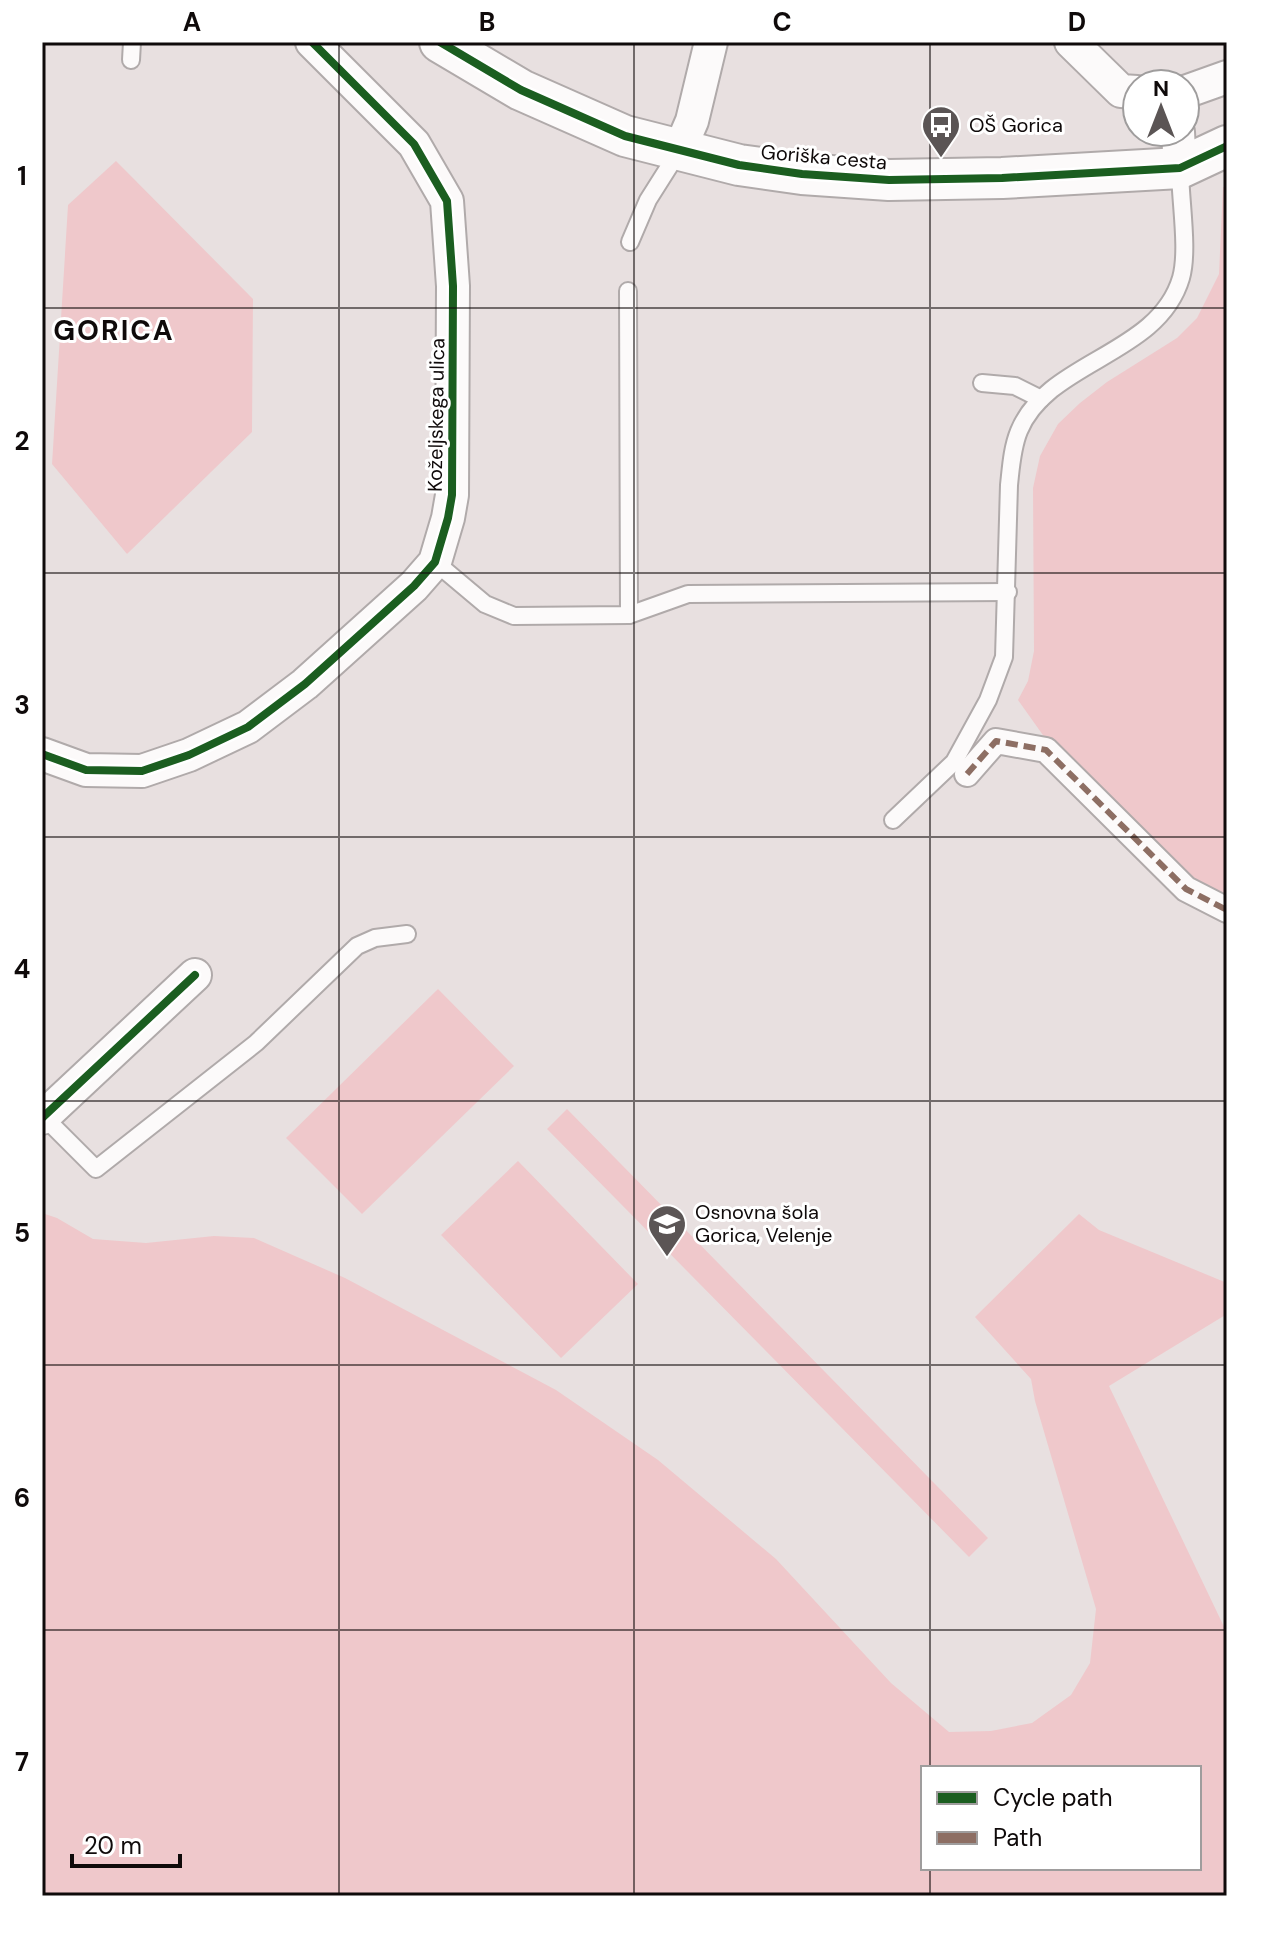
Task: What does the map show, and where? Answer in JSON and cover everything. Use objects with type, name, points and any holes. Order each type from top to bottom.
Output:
[{"type":"street","name":"Koželjskega ulica","points":[[42,754],[86,770],[142,771],[189,755],[248,727],[305,684],[414,586],[435,562],[452,495],[453,286],[447,201],[414,144],[312,42]]},
{"type":"street","name":"Goriška cesta","points":[[440,42],[521,90],[625,136],[739,165],[802,174],[889,180],[1002,178],[1179,150],[1227,146]]},
{"type":"street","points":[[679,151],[692,121],[711,42]]},
{"type":"street","points":[[1071,42],[1121,91]]},
{"type":"street","points":[[1201,86],[1227,77]]},
{"type":"street","points":[[967,774],[996,741],[1046,750],[1186,889],[1227,910]]},
{"type":"street","points":[[43,1117],[195,975]]},
{"type":"lane","points":[[131,60],[132,42]]},
{"type":"lane","points":[[893,820],[954,762],[988,700],[1004,657],[1009,485],[1020,428],[1041,399],[1143,332],[1168,305],[1180,281],[1184,264],[1179,150]]},
{"type":"lane","points":[[630,242],[648,200],[679,151]]},
{"type":"lane","points":[[628,291],[629,615]]},
{"type":"lane","points":[[982,383],[1015,386],[1041,399]]},
{"type":"lane","points":[[435,562],[485,604],[514,616],[629,615],[688,594],[1008,592]]},
{"type":"lane","points":[[43,1117],[96,1169],[256,1043],[357,946],[375,938],[407,934]]},
{"type":"shaded area","points":[[116,161],[253,299],[252,432],[127,554],[52,464],[68,205]]},
{"type":"shaded area","points":[[1223,187],[1227,187],[1227,907],[1210,897],[1050,745],[1018,700],[1028,681],[1034,651],[1033,488],[1040,456],[1058,424],[1080,403],[1107,382],[1177,338],[1197,318],[1219,274]]},
{"type":"shaded area","points":[[438,989],[514,1066],[362,1214],[286,1138]]},
{"type":"shaded area","points":[[567,1109],[988,1538],[969,1557],[547,1129]]},
{"type":"shaded area","points":[[518,1161],[638,1284],[561,1358],[441,1235]]},
{"type":"shaded area","points":[[42,1213],[93,1239],[146,1243],[214,1236],[254,1238],[345,1278],[556,1390],[658,1460],[776,1559],[891,1683],[949,1732],[991,1731],[1032,1723],[1071,1695],[1090,1663],[1096,1609],[1031,1379],[975,1317],[1079,1214],[1099,1230],[1227,1283],[1227,1314],[1109,1386],[1227,1633],[1227,1896],[42,1896]]},
{"type":"marked path","points":[[967,774],[996,741],[1046,750],[1186,889],[1227,910]]},
{"type":"cycle path","points":[[42,754],[86,770],[142,771],[189,755],[248,727],[305,684],[414,586],[435,562],[452,495],[453,286],[447,201],[414,144],[312,42]]},
{"type":"cycle path","points":[[440,42],[521,90],[625,136],[739,165],[802,174],[889,180],[1002,178],[1180,168],[1227,146]]},
{"type":"cycle path","points":[[42,1118],[195,975]]},
{"type":"place","name":"OŠ Gorica","points":[[941,159]]},
{"type":"place","name":"Osnovna šola Gorica, Velenje","points":[[667,1258]]},
{"type":"district","name":"GORICA","points":[[114,330]]}]
